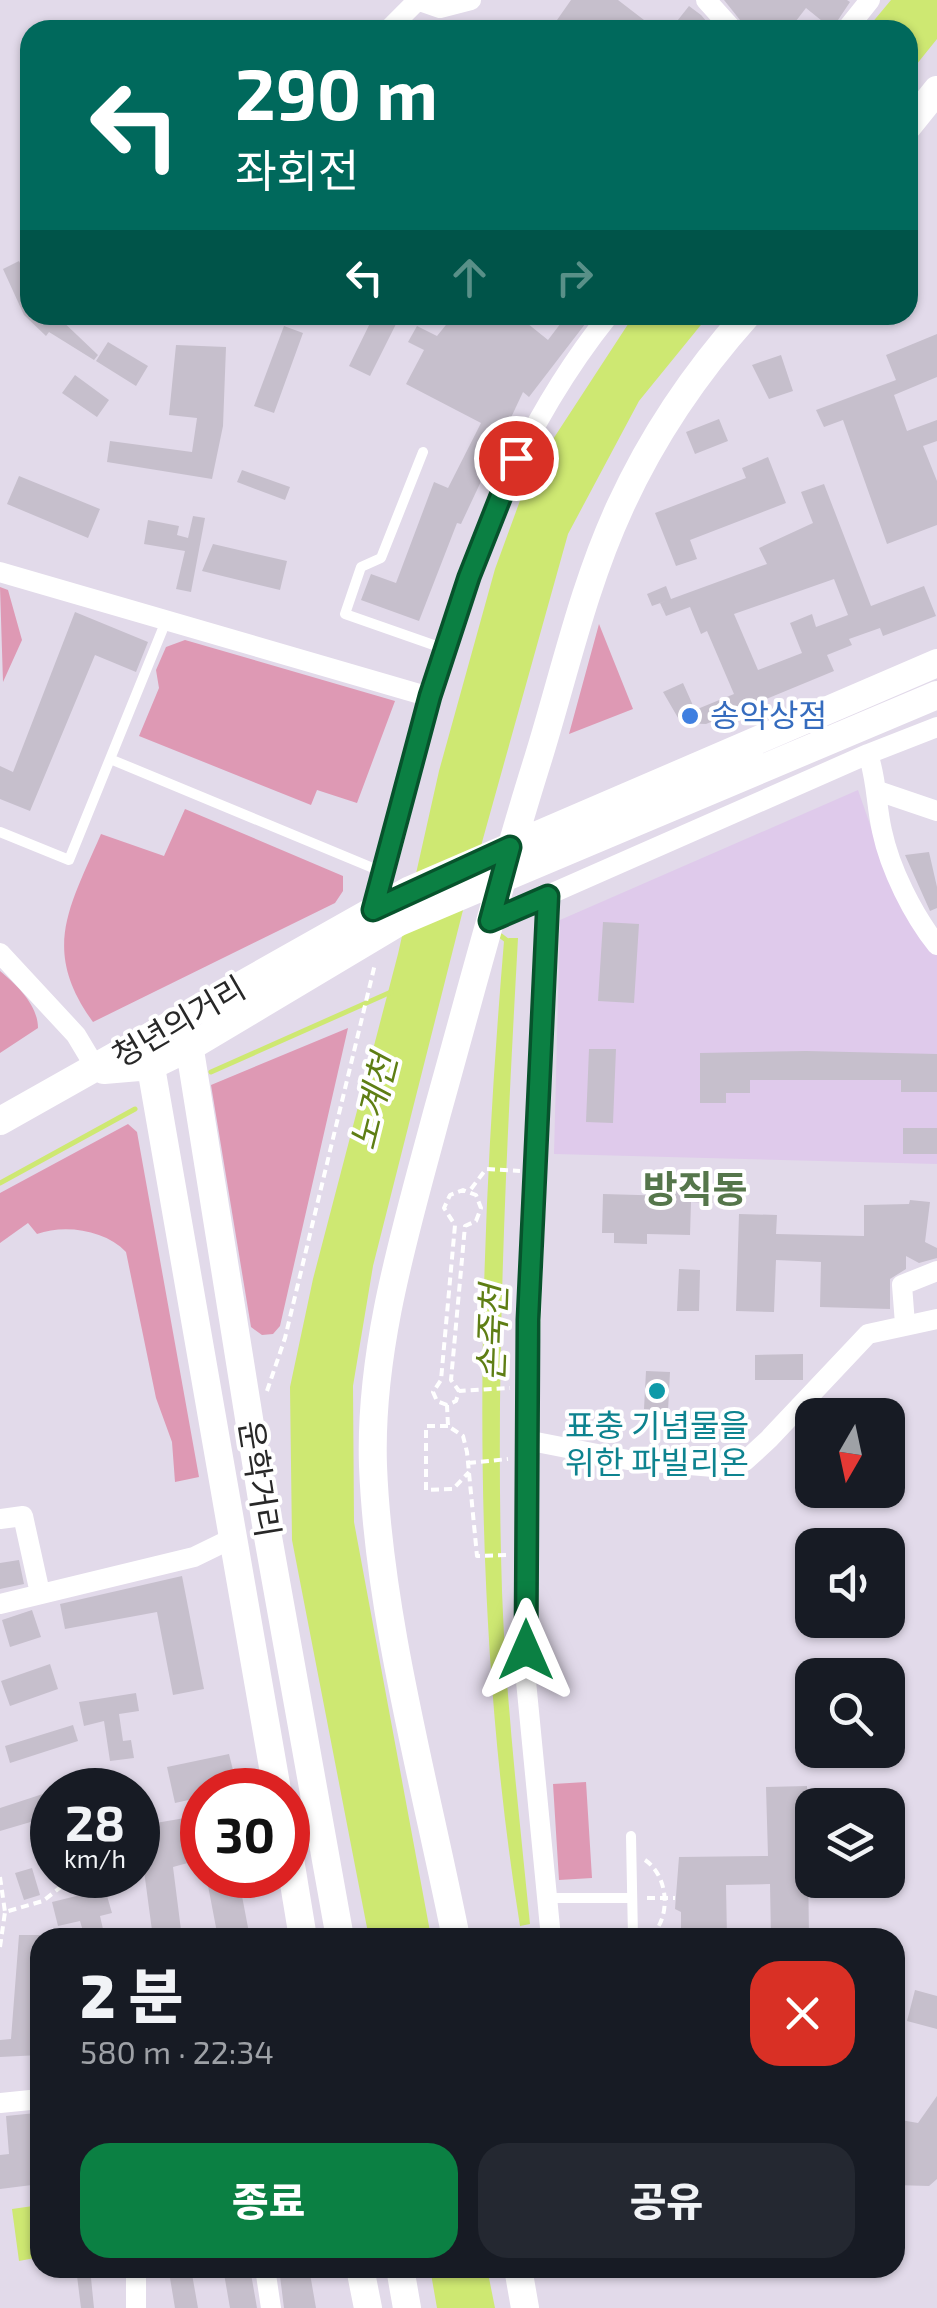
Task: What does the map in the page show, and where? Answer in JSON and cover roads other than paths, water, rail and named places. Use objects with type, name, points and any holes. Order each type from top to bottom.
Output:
[{"type":"main road","points":[[918,114],[937,90]]},
{"type":"main road","points":[[454,1928],[394,1625],[378,1522],[374,1437],[387,1324],[412,1209],[490,921],[494,868],[592,576],[620,508],[680,400],[739,325]]},
{"type":"main road","name":"청년의거리","points":[[0,1121],[97,1070],[148,1052],[188,1048],[494,868],[937,663]]},
{"type":"main road","name":"청년의거리","points":[[148,1052],[184,1020],[410,890],[494,868],[937,695]]},
{"type":"main road","name":"운학거리","points":[[184,1020],[338,1928]]},
{"type":"main road","name":"운학거리","points":[[148,1052],[274,1768]]},
{"type":"main road","points":[[296,1898],[301,1928]]},
{"type":"main road","points":[[362,2278],[368,2308]]},
{"type":"main road","points":[[402,2278],[407,2308]]},
{"type":"main road","points":[[520,2278],[525,2308]]},
{"type":"street","points":[[398,20],[417,0],[440,8],[471,0]]},
{"type":"street","points":[[706,0],[724,20]]},
{"type":"street","points":[[854,20],[870,0]]},
{"type":"street","points":[[373,910],[386,873],[430,696],[501,492],[532,424],[570,363],[600,325]]},
{"type":"street","points":[[0,572],[430,696]]},
{"type":"street","points":[[490,921],[937,726]]},
{"type":"street","points":[[868,754],[878,791],[882,832],[916,916],[937,945]]},
{"type":"street","points":[[878,791],[937,811]]},
{"type":"street","points":[[548,896],[526,1440],[526,1681],[550,1928]]},
{"type":"street","points":[[0,953],[76,1035],[97,1070]]},
{"type":"street","points":[[905,1324],[902,1285],[937,1271]]},
{"type":"street","points":[[526,1440],[628,1460],[726,1468],[745,1461],[770,1440],[868,1334],[937,1319]]},
{"type":"street","points":[[0,1520],[23,1516],[40,1593]]},
{"type":"street","points":[[0,1604],[194,1557],[234,1538]]},
{"type":"street","points":[[0,2103],[30,2101]]},
{"type":"street","points":[[136,2278],[136,2308]]},
{"type":"street","points":[[266,2278],[271,2308]]},
{"type":"lane","points":[[424,452],[382,558],[362,568],[345,614],[446,649]]},
{"type":"lane","points":[[0,832],[68,860],[166,621]]},
{"type":"lane","points":[[110,759],[386,873]]},
{"type":"lane","points":[[631,1836],[633,1928]]},
{"type":"lane","points":[[547,1898],[632,1898]]},
{"type":"water","points":[[891,0],[937,0],[937,39],[918,63],[918,20],[874,20]]},
{"type":"water","name":"노계천","points":[[627,325],[701,325],[639,401],[568,534],[462,914],[373,1266],[353,1386],[354,1522],[429,1928],[367,1928],[292,1540],[290,1387],[313,1279],[398,954],[439,771],[495,569],[529,476]]},
{"type":"water","points":[[518,938],[503,1264],[500,1510],[513,1758],[530,1924],[520,1926],[492,1682],[482,1434],[488,1186],[504,941]]},
{"type":"water","points":[[30,2206],[30,2259],[19,2261],[12,2209]]},
{"type":"water","points":[[432,2278],[489,2278],[495,2308],[437,2308]]},
{"type":"waterway","name":"손죽천","points":[[501,936],[510,943]]},
{"type":"waterway","points":[[211,1072],[391,992]]},
{"type":"waterway","points":[[0,1183],[135,1109]]},
{"type":"place","name":"송악상점","points":[[690,716]]},
{"type":"place","name":"표충 기념물을 위한 파빌리온","points":[[657,1391]]},
{"type":"district","name":"방직동","points":[[695,1190]]}]
